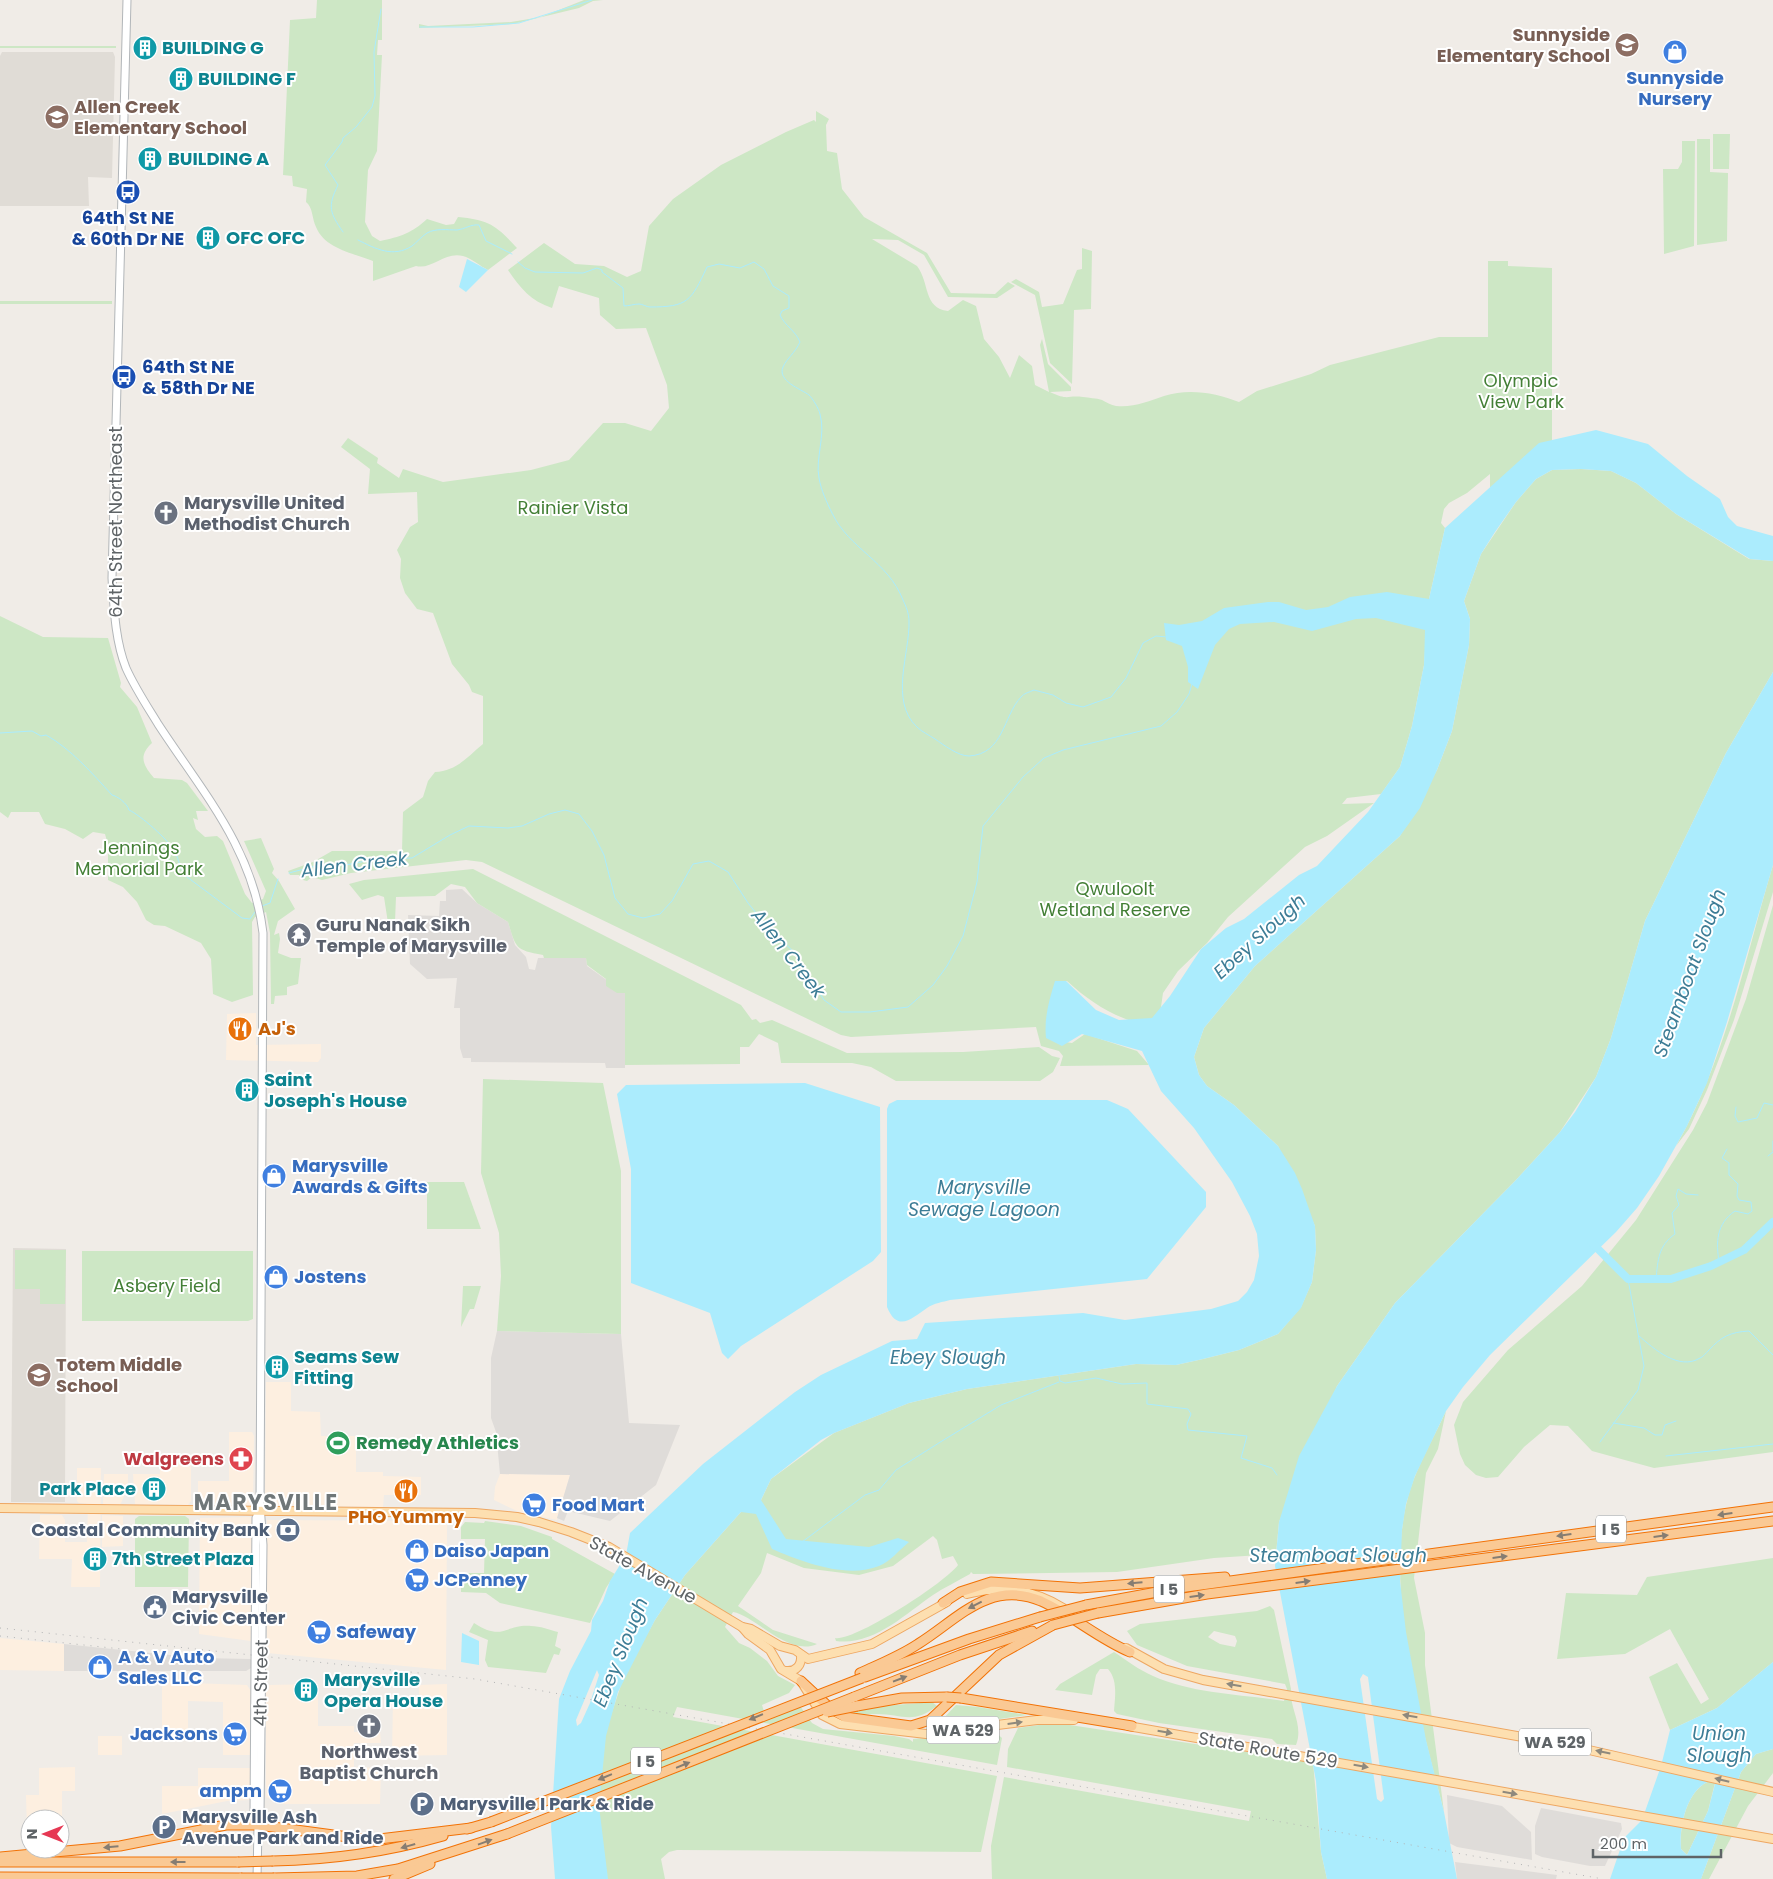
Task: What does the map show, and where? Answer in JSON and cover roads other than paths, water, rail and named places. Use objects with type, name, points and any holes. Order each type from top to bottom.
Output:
[{"type":"highway","name":"I 5","points":[[861,1676],[1040,1616],[1158,1591],[1773,1507]]},
{"type":"highway","name":"I 5","points":[[1,1878],[274,1878],[357,1876],[398,1869],[463,1850],[507,1834],[807,1716],[856,1701],[960,1655],[1053,1624],[1165,1600],[1773,1521]]},
{"type":"highway","points":[[944,1603],[960,1592],[991,1582],[1064,1588],[1214,1577],[1253,1578]]},
{"type":"highway","points":[[804,1696],[861,1676],[921,1643],[974,1605],[999,1596],[1024,1596],[1041,1601],[1130,1652]]},
{"type":"highway","points":[[801,1681],[831,1709],[845,1717],[903,1726],[920,1724],[939,1713],[960,1690],[999,1656],[1053,1624]]},
{"type":"highway","name":"I 5","points":[[0,1862],[273,1861],[357,1856],[400,1848],[491,1822],[804,1696]]},
{"type":"highway","points":[[856,1701],[947,1696],[1132,1726]]},
{"type":"highway","points":[[0,1857],[120,1846],[218,1826],[258,1825],[371,1840],[471,1828]]},
{"type":"highway","points":[[394,1879],[463,1850]]},
{"type":"main road","name":"64th Street Northeast","points":[[127,0],[112,578],[118,639],[126,667],[138,693],[232,836],[245,860],[261,917],[264,949],[263,1065]]},
{"type":"main road","name":"4th Street","points":[[257,1879],[258,1825],[260,1815],[263,1545],[260,1511],[263,1065]]},
{"type":"main road","name":"State Avenue","points":[[0,1508],[486,1514],[517,1517],[559,1528],[609,1547],[742,1627],[751,1629],[780,1646],[789,1648]]},
{"type":"main road","name":"4th Street","points":[[258,1825],[254,1816],[256,1518],[260,1511]]},
{"type":"main road","name":"WA 529","points":[[801,1655],[812,1659],[825,1654],[852,1650],[877,1642],[944,1603],[966,1594],[988,1589],[1029,1592],[1053,1602],[1130,1652],[1180,1674],[1651,1762],[1771,1792]]},
{"type":"main road","points":[[256,1594],[259,1596],[262,1619]]},
{"type":"main road","name":"State Avenue","points":[[742,1627],[748,1634],[770,1650],[777,1660]]},
{"type":"main road","points":[[784,1671],[792,1671],[798,1668],[801,1660],[801,1655],[789,1648],[782,1652],[777,1660],[779,1667],[784,1671],[801,1681]]},
{"type":"main road","name":"State Route 529","points":[[801,1681],[804,1696],[822,1714],[840,1724],[903,1732],[949,1732],[1047,1719],[1132,1726],[1773,1840]]},
{"type":"water","points":[[467,259],[488,270],[466,292],[459,287]]},
{"type":"water","name":"Ebey Slough","points":[[1596,430],[1648,444],[1687,476],[1720,499],[1728,517],[1737,526],[1773,536],[1773,561],[1750,559],[1676,514],[1636,483],[1611,471],[1581,469],[1552,470],[1536,479],[1516,502],[1481,554],[1464,601],[1470,619],[1469,645],[1452,731],[1420,808],[1400,836],[1255,966],[1204,1028],[1194,1057],[1199,1075],[1207,1086],[1234,1105],[1278,1146],[1295,1173],[1302,1189],[1315,1226],[1316,1250],[1312,1282],[1301,1308],[1278,1334],[1239,1350],[1176,1365],[1136,1364],[967,1389],[909,1403],[821,1440],[771,1479],[761,1500],[786,1539],[869,1547],[898,1538],[909,1542],[879,1566],[866,1570],[839,1570],[811,1564],[772,1549],[756,1514],[741,1512],[685,1575],[655,1620],[618,1692],[606,1736],[599,1806],[608,1879],[555,1879],[551,1827],[559,1699],[570,1671],[591,1631],[592,1620],[603,1601],[610,1581],[626,1555],[630,1533],[703,1464],[795,1392],[821,1375],[892,1341],[917,1339],[925,1323],[1083,1313],[1125,1320],[1211,1309],[1238,1301],[1247,1292],[1254,1280],[1259,1256],[1257,1234],[1250,1216],[1232,1182],[1194,1128],[1161,1091],[1142,1051],[1082,1034],[1062,1046],[1046,1038],[1046,1016],[1051,995],[1055,981],[1066,981],[1096,1010],[1119,1020],[1152,1018],[1170,996],[1201,949],[1226,928],[1244,919],[1299,875],[1317,866],[1368,812],[1400,767],[1412,726],[1424,665],[1425,630],[1376,618],[1356,619],[1312,631],[1274,622],[1240,624],[1229,629],[1215,645],[1198,689],[1188,682],[1188,667],[1182,646],[1166,640],[1164,623],[1179,625],[1202,621],[1224,608],[1268,602],[1279,602],[1306,610],[1328,607],[1350,597],[1387,592],[1429,599],[1445,528],[1539,443]]},
{"type":"water","name":"Steamboat Slough","points":[[1773,672],[1773,865],[1707,1083],[1687,1126],[1659,1176],[1637,1208],[1616,1232],[1490,1355],[1463,1387],[1446,1411],[1415,1476],[1406,1504],[1402,1530],[1400,1581],[1406,1632],[1426,1740],[1444,1812],[1457,1879],[1327,1879],[1321,1852],[1316,1781],[1275,1566],[1279,1522],[1299,1456],[1337,1386],[1395,1303],[1516,1180],[1560,1132],[1575,1112],[1596,1077],[1611,1038],[1645,921],[1726,753]]},
{"type":"water","name":"Marysville Sewage Lagoon","points":[[805,1083],[880,1107],[881,1252],[873,1261],[741,1346],[728,1359],[722,1353],[710,1313],[631,1283],[631,1169],[617,1094],[626,1085]]},
{"type":"water","name":"Marysville Sewage Lagoon","points":[[897,1100],[1107,1100],[1128,1109],[1206,1192],[1206,1207],[1147,1279],[950,1300],[933,1305],[911,1319],[901,1322],[891,1315],[887,1307],[887,1109],[889,1104]]},
{"type":"water","points":[[462,1633],[479,1641],[479,1665],[461,1662]]},
{"type":"water","name":"Union Slough","points":[[1773,1662],[1773,1749],[1756,1754],[1741,1772],[1701,1879],[1610,1879],[1624,1838],[1642,1820],[1661,1766],[1670,1730],[1717,1708]],"holes":[[[1712,1780],[1715,1784],[1708,1811],[1687,1855],[1681,1849],[1681,1829],[1686,1809],[1696,1791],[1703,1784]]]},
{"type":"waterway","points":[[420,27],[473,27],[519,23],[592,0]]},
{"type":"waterway","points":[[343,232],[335,220],[331,205],[338,185],[325,165],[343,138],[356,127],[372,107],[375,96],[374,52],[381,9]]},
{"type":"waterway","points":[[358,240],[378,249],[391,252],[405,250],[430,231],[457,230],[479,225],[486,241],[512,254]]},
{"type":"waterway","points":[[518,262],[525,268],[535,272],[583,273],[597,268],[602,270],[602,272],[623,288],[624,306],[639,304],[649,307],[663,307],[681,303],[692,295],[707,267],[719,264],[740,268],[754,262],[764,269],[773,286],[789,296],[789,308],[782,311],[780,315],[800,342],[783,367],[782,372],[786,380],[809,395],[819,412],[822,430],[818,471],[823,492],[839,525],[888,575],[905,605],[909,618],[902,690],[904,704],[909,716],[917,727],[951,750],[969,756],[981,754],[989,749],[1001,733],[1021,697],[1034,690],[1053,695],[1066,703],[1083,707],[1111,697],[1126,678],[1143,643],[1156,636],[1167,637]]},
{"type":"waterway","name":"Allen Creek","points":[[289,873],[323,864],[346,865],[376,859],[412,858],[469,826],[508,828],[522,826],[549,814],[565,810],[579,814],[592,831],[604,855],[615,898],[628,914],[643,918],[660,914],[672,901],[693,864],[709,861],[728,872],[748,903],[769,929],[793,951],[824,1000],[841,1012],[870,1012],[908,1007],[933,985],[947,966],[963,936],[977,882],[983,826],[1023,777],[1044,758],[1063,750],[1161,726],[1177,712],[1189,694],[1192,684]]},
{"type":"waterway","name":"Allen Creek","points":[[0,733],[32,731],[41,736],[46,735],[64,747],[112,795],[122,800],[129,810],[147,822],[167,841],[175,852],[181,868],[187,877],[242,918],[250,919],[255,912]]},
{"type":"waterway","name":"Allen Creek","points":[[262,906],[270,903],[278,879]]},
{"type":"waterway","points":[[1736,1107],[1735,1116],[1738,1122],[1757,1118],[1764,1103],[1773,1105]]},
{"type":"waterway","points":[[1773,1141],[1773,1151]]},
{"type":"waterway","points":[[1719,1262],[1718,1241],[1724,1222],[1735,1211],[1748,1214],[1752,1211],[1751,1202],[1739,1200],[1737,1196],[1738,1184],[1729,1175],[1729,1163],[1722,1158],[1727,1149]]},
{"type":"waterway","points":[[1768,1156],[1773,1152]]},
{"type":"waterway","points":[[1656,1279],[1658,1260],[1662,1249],[1665,1243],[1675,1234],[1672,1213],[1679,1205],[1676,1196],[1678,1189],[1686,1194],[1698,1195]]},
{"type":"waterway","points":[[1592,1243],[1628,1279],[1671,1279],[1711,1266],[1744,1250],[1773,1222]]},
{"type":"waterway","points":[[1600,1442],[1638,1390],[1644,1366],[1628,1279]]},
{"type":"waterway","points":[[1639,1336],[1667,1357],[1684,1362],[1701,1357],[1726,1336],[1749,1331],[1773,1355]]},
{"type":"waterway","points":[[1059,1376],[1060,1381],[1065,1383],[1096,1378],[1122,1384],[1147,1383],[1147,1404],[1188,1409],[1191,1414],[1187,1424],[1188,1430],[1247,1436],[1241,1458],[1272,1468],[1277,1475]]},
{"type":"waterway","points":[[802,1542],[865,1495],[879,1490],[896,1470],[942,1441],[1001,1405],[1059,1382]]},
{"type":"waterway","points":[[1613,1423],[1644,1428],[1655,1435],[1662,1435],[1665,1425],[1676,1421]]},
{"type":"waterway","points":[[1666,1456],[1773,1444]]},
{"type":"railway","points":[[0,1628],[475,1679],[1603,1879]]},
{"type":"railway","points":[[0,1636],[121,1649]]},
{"type":"place","name":"Sunnyside Elementary School","points":[[1627,45]]},
{"type":"place","name":"BUILDING G","points":[[145,48]]},
{"type":"place","name":"Sunnyside Nursery","points":[[1675,52]]},
{"type":"place","name":"BUILDING F","points":[[181,79]]},
{"type":"place","name":"Allen Creek Elementary School","points":[[57,117]]},
{"type":"place","name":"BUILDING A","points":[[150,159]]},
{"type":"place","name":"64th St NE & 60th Dr NE","points":[[128,192]]},
{"type":"place","name":"OFC OFC","points":[[208,238]]},
{"type":"place","name":"64th St NE & 58th Dr NE","points":[[124,377]]},
{"type":"place","name":"Marysville United Methodist Church","points":[[166,513]]},
{"type":"place","name":"Guru Nanak Sikh Temple of Marysville","points":[[299,935]]},
{"type":"place","name":"AJ's","points":[[240,1029]]},
{"type":"place","name":"Saint Joseph's House","points":[[247,1090]]},
{"type":"place","name":"Marysville Awards & Gifts","points":[[274,1176]]},
{"type":"place","name":"Jostens","points":[[276,1277]]},
{"type":"place","name":"Seams Sew Fitting","points":[[277,1367]]},
{"type":"place","name":"Totem Middle School","points":[[39,1375]]},
{"type":"place","name":"Remedy Athletics","points":[[338,1443]]},
{"type":"place","name":"Walgreens","points":[[241,1459]]},
{"type":"place","name":"Park Place","points":[[154,1489]]},
{"type":"place","name":"PHO Yummy","points":[[406,1491]]},
{"type":"place","name":"Food Mart","points":[[534,1505]]},
{"type":"place","name":"Coastal Community Bank","points":[[288,1530]]},
{"type":"place","name":"Daiso Japan","points":[[417,1551]]},
{"type":"place","name":"7th Street Plaza","points":[[95,1559]]},
{"type":"place","name":"JCPenney","points":[[417,1580]]},
{"type":"place","name":"Marysville Civic Center","points":[[155,1607]]},
{"type":"place","name":"Safeway","points":[[319,1632]]},
{"type":"place","name":"A & V Auto Sales LLC","points":[[100,1667]]},
{"type":"place","name":"Marysville Opera House","points":[[306,1690]]},
{"type":"place","name":"Northwest Baptist Church","points":[[369,1726]]},
{"type":"place","name":"Jacksons","points":[[235,1734]]},
{"type":"place","name":"ampm","points":[[280,1791]]},
{"type":"place","name":"Marysville I Park & Ride","points":[[422,1804]]},
{"type":"place","name":"Marysville Ash Avenue Park and Ride","points":[[164,1827]]},
{"type":"district","name":"MARYSVILLE","points":[[266,1502]]},
{"type":"park label","name":"Olympic View Park","points":[[1521,391]]},
{"type":"park label","name":"Rainier Vista","points":[[573,508]]},
{"type":"park label","name":"Jennings Memorial Park","points":[[139,858]]},
{"type":"park label","name":"Qwuloolt Wetland Reserve","points":[[1115,900]]},
{"type":"park label","name":"Asbery Field","points":[[167,1286]]}]
